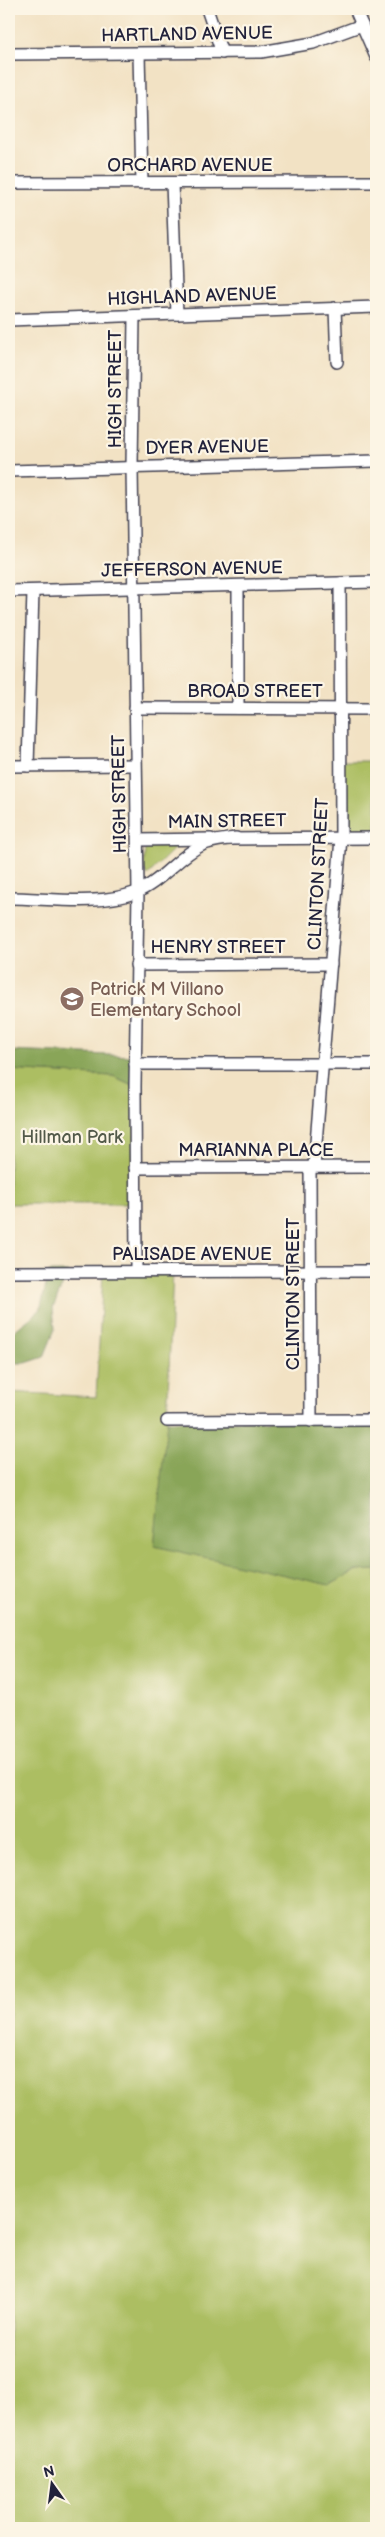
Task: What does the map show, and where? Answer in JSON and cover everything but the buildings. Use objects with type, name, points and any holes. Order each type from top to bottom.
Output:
[{"type":"street","points":[[207,9],[222,53]]},
{"type":"street","points":[[355,9],[368,30],[376,57]]},
{"type":"street","name":"HARTLAND AVENUE","points":[[9,54],[222,53],[287,49],[368,30]]},
{"type":"street","points":[[138,54],[142,183]]},
{"type":"street","name":"ORCHARD AVENUE","points":[[9,183],[372,182]]},
{"type":"street","points":[[172,183],[177,314]]},
{"type":"street","name":"HIGHLAND AVENUE","points":[[9,320],[376,307]]},
{"type":"street","points":[[335,308],[337,362]]},
{"type":"street","name":"HIGH STREET","points":[[134,316],[132,467],[135,765],[138,840],[135,1064],[136,1272]]},
{"type":"street","name":"DYER AVENUE","points":[[9,471],[376,461]]},
{"type":"street","name":"JEFFERSON AVENUE","points":[[9,591],[376,582]]},
{"type":"street","name":"CLINTON STREET","points":[[311,1421],[310,1271],[312,1167],[341,838],[340,583]]},
{"type":"street","points":[[238,586],[238,708]]},
{"type":"street","points":[[28,766],[33,591]]},
{"type":"street","name":"BROAD STREET","points":[[135,708],[376,709]]},
{"type":"street","points":[[9,766],[135,765]]},
{"type":"street","points":[[9,898],[119,898],[138,891],[160,879],[202,846],[217,840],[236,838]]},
{"type":"street","name":"MAIN STREET","points":[[138,840],[376,838]]},
{"type":"street","name":"HENRY STREET","points":[[136,965],[331,964]]},
{"type":"street","points":[[135,1064],[376,1064]]},
{"type":"street","name":"MARIANNA PLACE","points":[[135,1168],[376,1166]]},
{"type":"street","name":"PALISADE AVENUE","points":[[9,1272],[376,1270]]},
{"type":"street","points":[[167,1421],[376,1420]]},
{"type":"green space","points":[[341,761],[376,761],[376,838],[341,838]]},
{"type":"green space","points":[[145,844],[177,844],[177,846],[148,875],[144,870]]},
{"type":"green space","points":[[9,1051],[135,1056],[135,1086],[113,1076],[9,1070]]},
{"type":"green space","name":"Hillman Park","points":[[9,1070],[113,1076],[135,1086],[136,1204],[9,1204]]},
{"type":"green space","points":[[173,1271],[167,1421],[330,1585],[355,1571],[376,1570],[376,2528],[9,2528],[9,1392],[96,1397],[103,1272]]},
{"type":"green space","points":[[49,1272],[68,1272],[53,1308],[55,1329],[44,1357],[26,1363],[9,1363],[9,1335],[40,1310]]},
{"type":"green space","points":[[364,1420],[376,1432],[376,1570],[355,1571],[330,1585],[154,1546],[167,1421]]},
{"type":"place","name":"Patrick M Villano Elementary School","points":[[72,999]]}]
